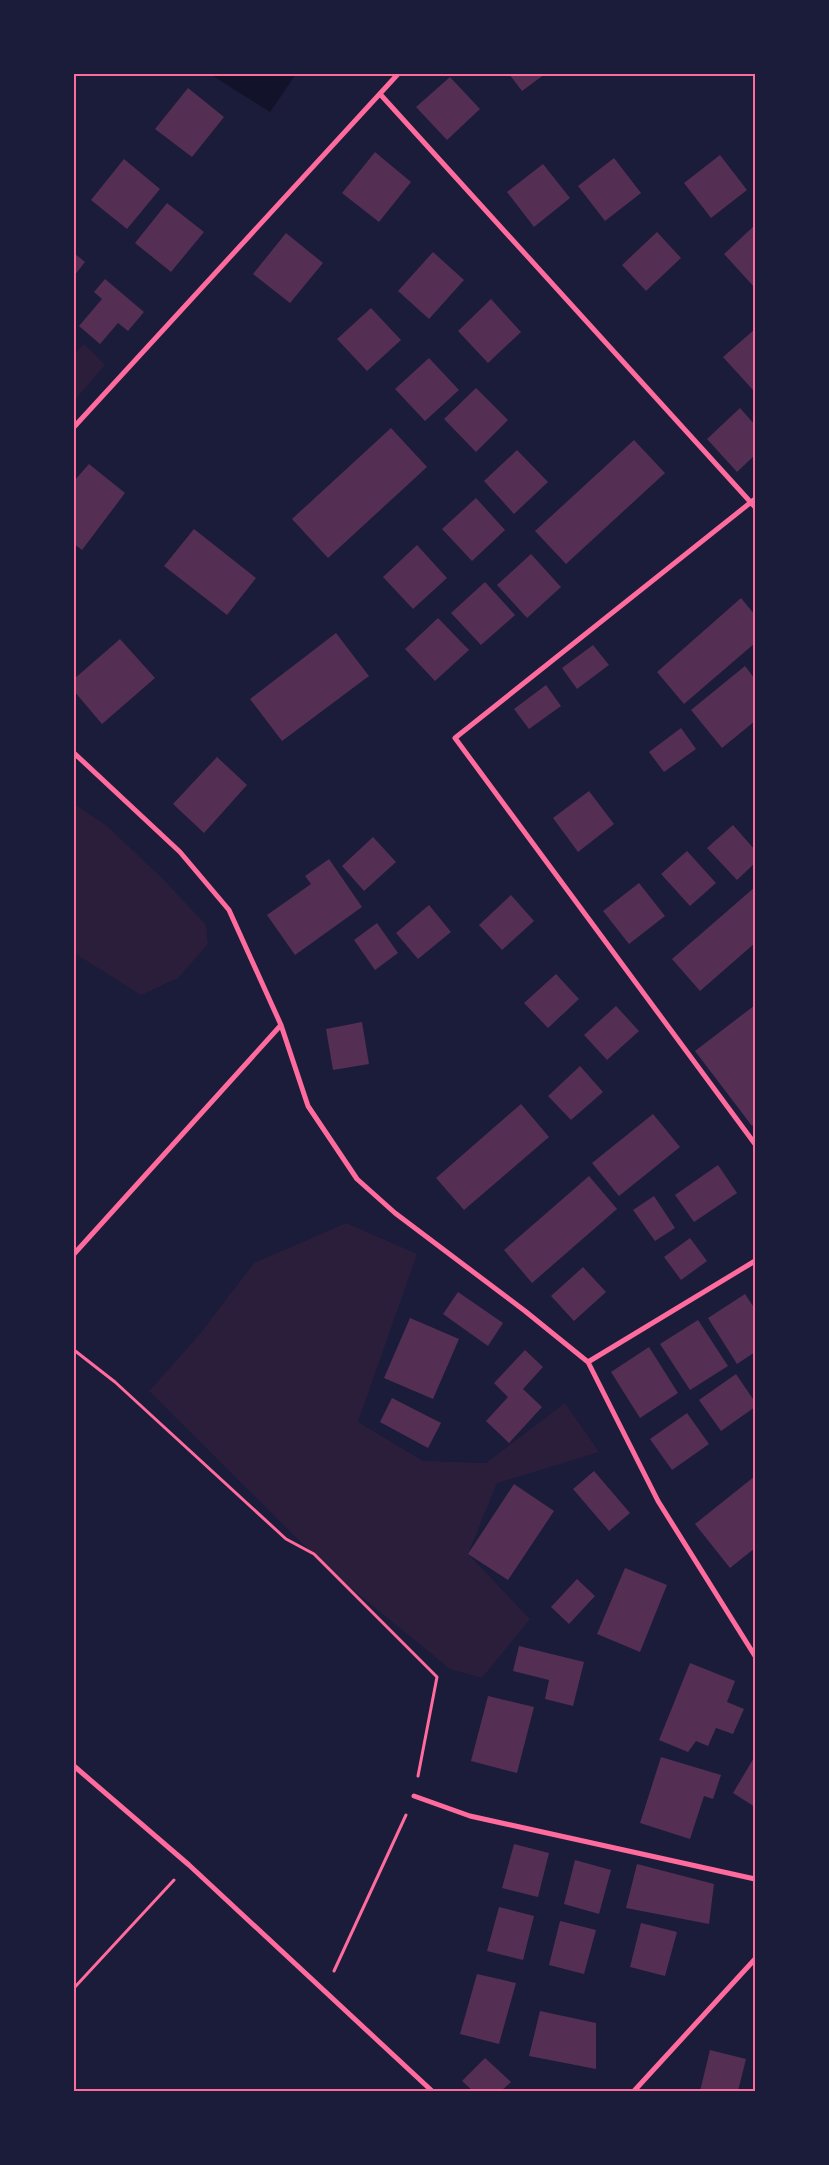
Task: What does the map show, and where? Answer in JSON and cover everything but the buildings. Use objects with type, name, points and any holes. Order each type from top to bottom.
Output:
[{"type":"street","points":[[74,427],[398,74]]},
{"type":"street","points":[[380,94],[754,503],[455,738],[755,1144]]},
{"type":"street","points":[[74,753],[180,852],[229,910],[281,1025],[308,1106],[357,1179],[395,1213],[525,1311],[588,1362],[658,1501],[755,1656]]},
{"type":"street","points":[[74,1254],[281,1025]]},
{"type":"street","points":[[588,1362],[755,1261]]},
{"type":"street","points":[[74,1766],[189,1865],[432,2091]]},
{"type":"street","points":[[414,1796],[470,1816],[755,1879]]},
{"type":"street","points":[[634,2091],[755,1959]]},
{"type":"path","points":[[74,1350],[115,1382],[286,1539],[314,1554],[436,1677],[414,1796],[325,1992]]},
{"type":"path","points":[[74,1988],[189,1865]]},
{"type":"shaded area","points":[[210,74],[296,74],[270,112]]},
{"type":"shaded area","points":[[84,344],[105,365],[74,401],[74,354]]},
{"type":"shaded area","points":[[74,804],[107,826],[164,880],[206,925],[208,944],[178,978],[141,995],[74,953]]},
{"type":"shaded area","points":[[346,1223],[417,1254],[358,1422],[423,1461],[486,1463],[565,1403],[599,1452],[497,1483],[468,1554],[530,1619],[482,1678],[450,1669],[329,1570],[149,1391],[199,1335],[254,1263]]}]
